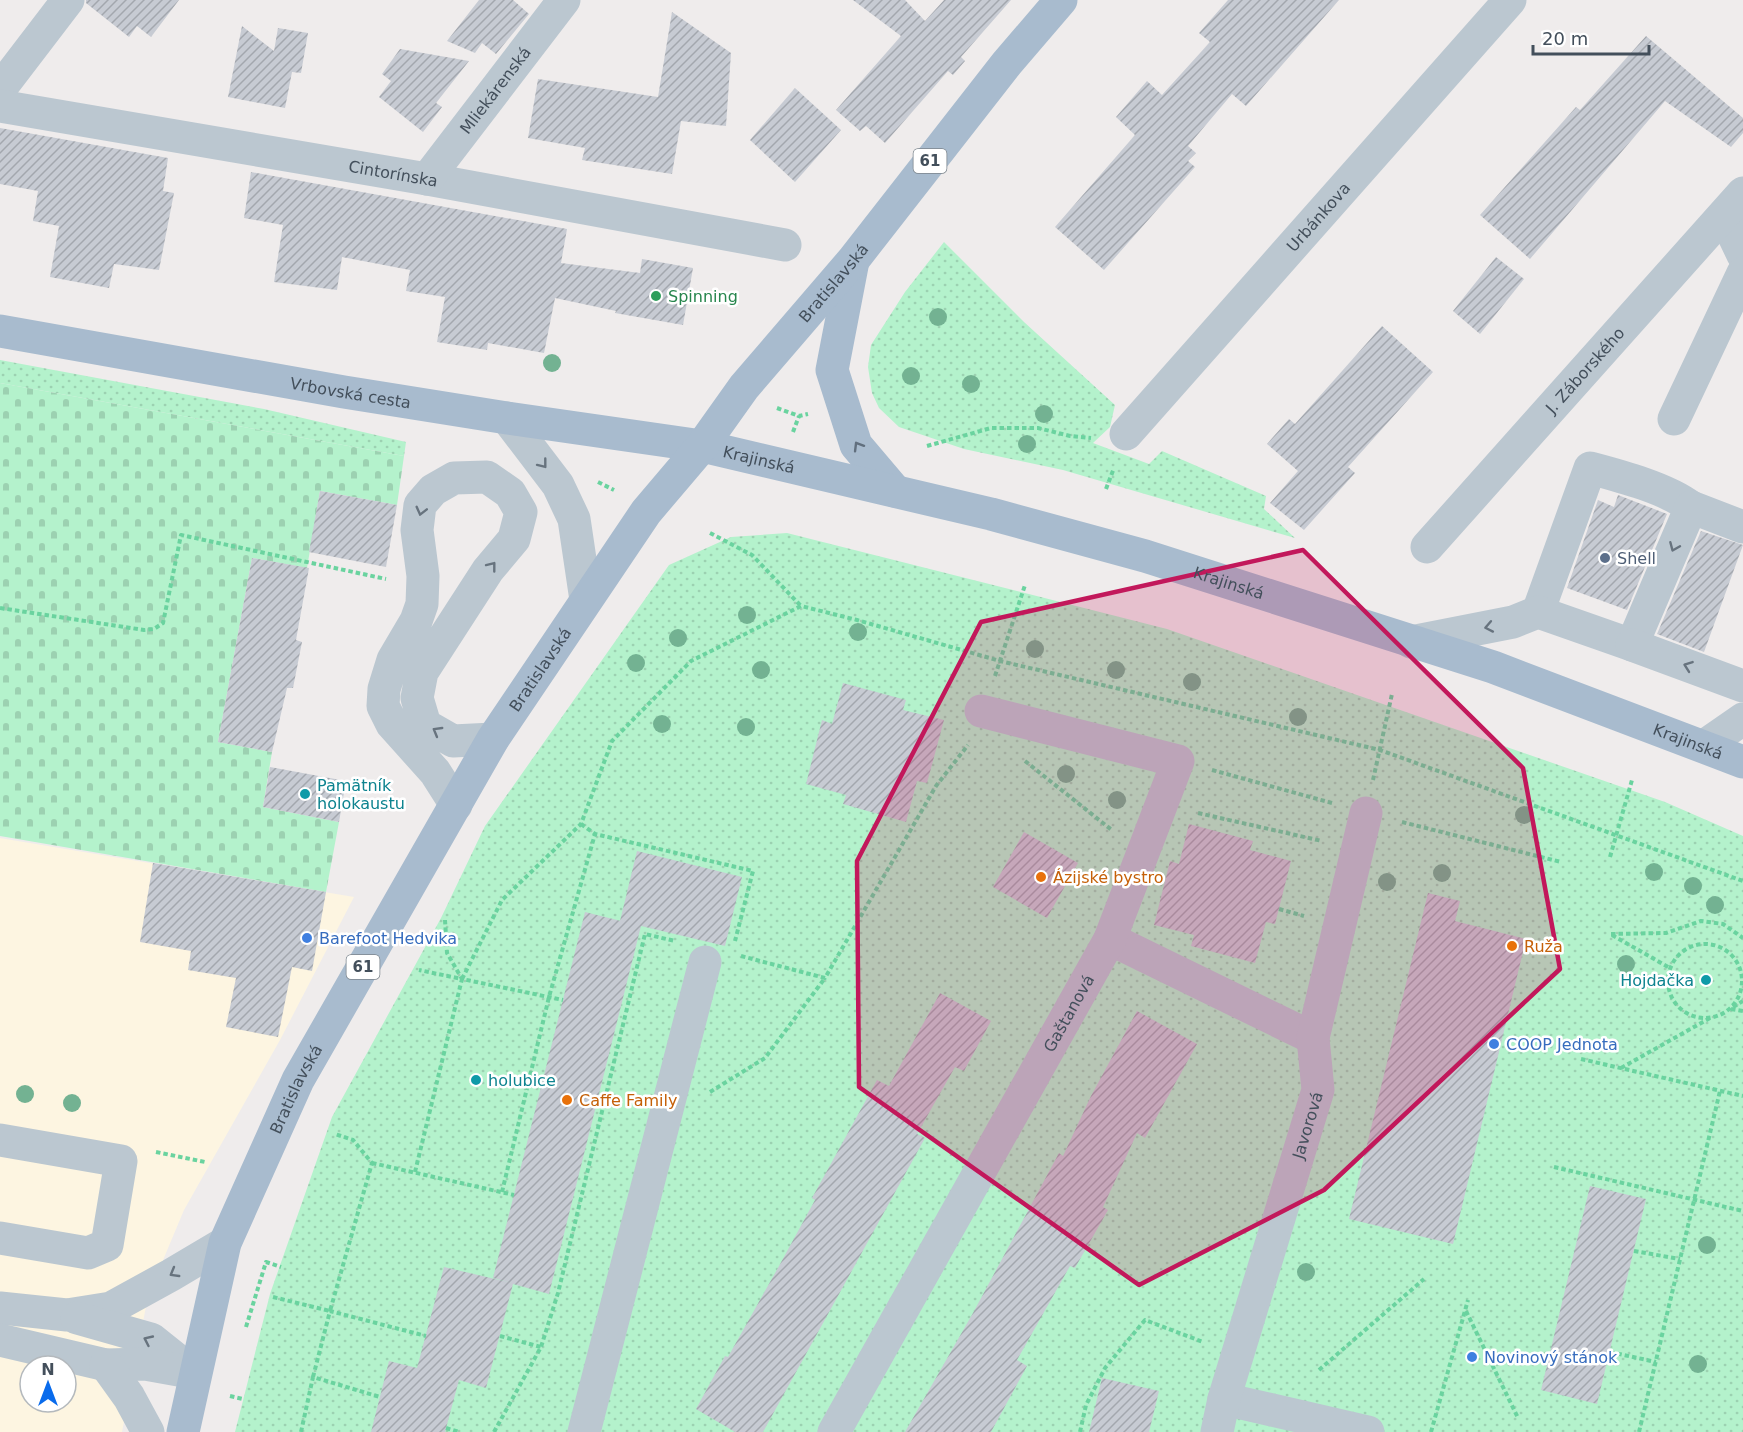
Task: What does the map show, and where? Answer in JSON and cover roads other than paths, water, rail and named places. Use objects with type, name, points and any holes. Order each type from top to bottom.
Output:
[{"type":"main road","name":"Bratislavská","points":[[183,1432],[225,1243],[298,1080],[493,739],[646,512],[702,446],[744,387],[854,259],[1007,63],[1061,0]]},
{"type":"main road","points":[[854,259],[832,370],[856,445],[895,491]]},
{"type":"main road","name":"Vrbovská cesta","points":[[0,331],[286,382],[507,418],[702,446]]},
{"type":"main road","name":"Krajinská","points":[[702,446],[991,514],[1144,556],[1493,667],[1743,762]]},
{"type":"street","points":[[0,89],[68,0]]},
{"type":"street","name":"Mliekárenská","points":[[427,179],[564,0]]},
{"type":"street","name":"Urbánkova","points":[[1126,434],[1510,0]]},
{"type":"street","name":"Cintorínska","points":[[0,106],[427,179],[785,245]]},
{"type":"street","points":[[1733,204],[1743,255]]},
{"type":"street","name":"J. Záborského","points":[[1427,547],[1733,204]]},
{"type":"street","points":[[1674,419],[1743,273]]},
{"type":"street","points":[[507,418],[558,485],[574,519],[586,600]]},
{"type":"street","points":[[1538,612],[1590,468],[1682,500],[1691,507],[1743,527]]},
{"type":"street","points":[[456,805],[435,772],[392,724],[383,706],[384,689],[393,660],[416,621],[422,604],[423,576],[417,530],[420,505],[433,490],[454,478],[488,477],[510,493],[521,512],[514,539],[488,570],[422,672],[417,698],[425,725],[453,741],[493,739]]},
{"type":"street","points":[[1632,645],[1691,507]]},
{"type":"street","points":[[1411,642],[1513,622],[1538,612],[1743,686]]},
{"type":"street","name":"Gaštanová","points":[[834,1432],[1110,939],[1178,761],[981,711]]},
{"type":"street","points":[[1704,746],[1743,719]]},
{"type":"street","name":"Javorová","points":[[1216,1432],[1318,1090],[1313,1038],[1366,813]]},
{"type":"street","points":[[1110,939],[1313,1038]]},
{"type":"street","points":[[584,1432],[705,962]]},
{"type":"street","points":[[0,1140],[121,1161],[107,1245],[88,1253],[0,1238]]},
{"type":"street","points":[[67,1315],[111,1308],[225,1243]]},
{"type":"street","points":[[0,1308],[67,1315],[151,1339],[195,1373]]},
{"type":"street","points":[[0,1340],[106,1365],[145,1365],[195,1373]]},
{"type":"street","points":[[106,1365],[129,1397],[148,1432]]},
{"type":"street","points":[[1224,1399],[1350,1430]]},
{"type":"place","name":"Spinning","points":[[656,296]]},
{"type":"place","name":"Shell","points":[[1605,558]]},
{"type":"place","name":"Pamätník holokaustu","points":[[305,794]]},
{"type":"place","name":"Ázijské bystro","points":[[1041,877]]},
{"type":"place","name":"Barefoot Hedvika","points":[[307,938]]},
{"type":"place","name":"Ruža","points":[[1512,946]]},
{"type":"place","name":"Hojdačka","points":[[1706,980]]},
{"type":"place","name":"COOP Jednota","points":[[1494,1044]]},
{"type":"place","name":"holubice","points":[[476,1080]]},
{"type":"place","name":"Caffe Family","points":[[567,1100]]},
{"type":"place","name":"Novinový stánok","points":[[1472,1357]]}]
